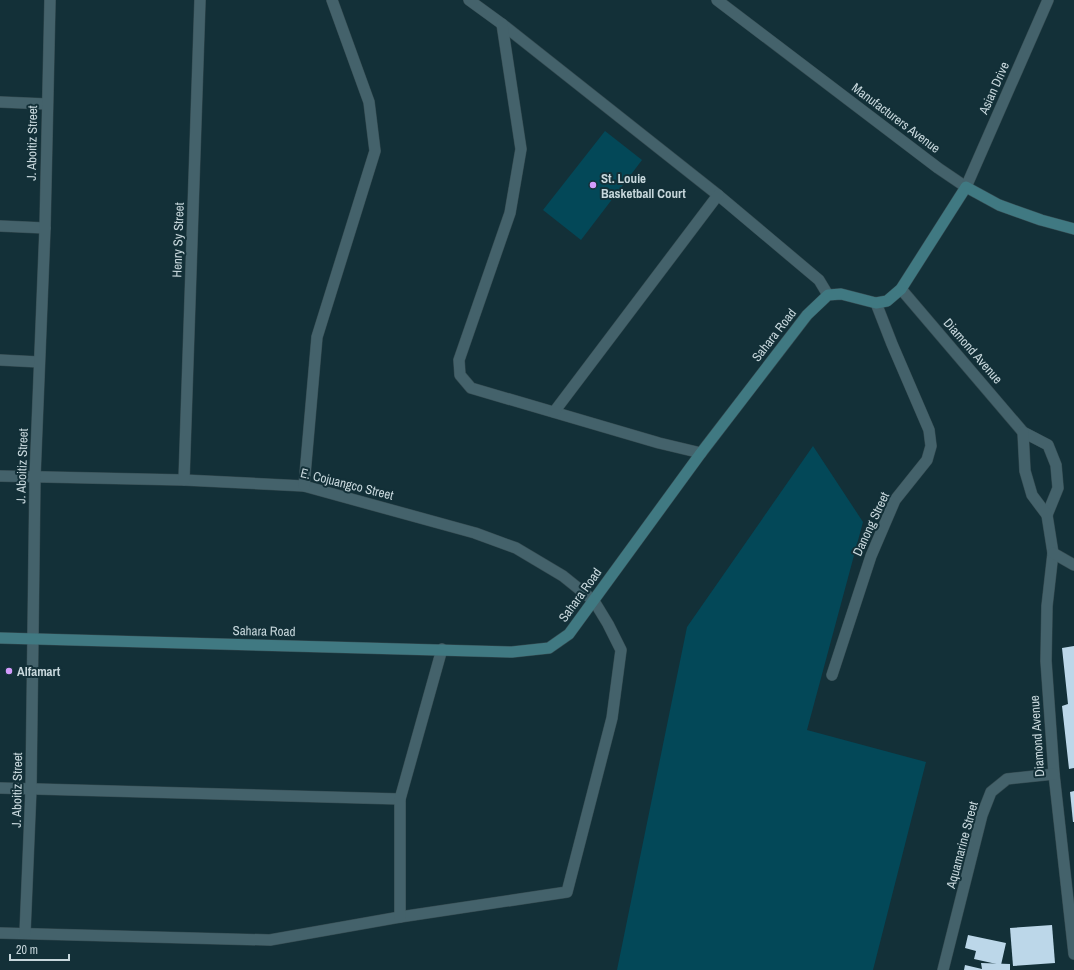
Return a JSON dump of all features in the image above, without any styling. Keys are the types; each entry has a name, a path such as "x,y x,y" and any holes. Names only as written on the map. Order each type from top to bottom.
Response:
{"main road":[{"name":"Manufacturers Avenue","path":"966,187 1006,207 1042,220 1074,229"},
{"path":"828,295 840,294 876,304 887,302 901,289 966,187"},
{"name":"Sahara Road","path":"0,638 512,652 549,648 569,634 701,453 808,314 828,295"}],"street":[{"name":"J. Aboitiz Street","path":"25,933 31,789 35,477 45,228 50,0"},
{"name":"Henry Sy Street","path":"184,480 200,0"},
{"path":"304,486 317,337 375,151 369,102 332,0"},
{"path":"469,0 502,24 718,195 819,280 828,295"},
{"name":"Manufacturers Avenue","path":"717,0 966,187"},
{"name":"Asian Drive","path":"966,187 1048,0"},
{"path":"502,24 521,149 510,213 459,360 460,376 471,388 659,443 701,453"},
{"path":"0,102 47,104"},
{"path":"554,412 718,195"},
{"path":"0,226 45,228"},
{"name":"Diamond Avenue","path":"901,289 1023,432 1048,445 1056,465 1058,488 1047,515"},
{"name":"Danong Street","path":"832,675 874,549 895,500 928,460 931,446 930,430 876,304"},
{"path":"0,360 39,362"},
{"name":"Diamond Avenue","path":"1023,432 1025,471 1032,494 1047,515 1053,552 1047,606 1046,661 1054,774 1074,954"},
{"name":"E. Cojuangco Street","path":"0,476 184,480 304,486 475,533 516,548 563,576 594,601 621,650 612,718 567,892 400,917"},
{"path":"1053,552 1074,565"},
{"path":"0,932 270,940 400,917 400,799 442,649"},
{"name":"Aquamarine Street","path":"944,970 982,815 991,792 1007,779 1054,774"},
{"path":"0,788 400,799"}],"shaded area":[{"name":"St. Louie Basketball Court","path":"605,131 642,160 581,240 543,210"},
{"path":"813,446 863,522 807,730 926,762 873,970 617,970 687,627"}],"building":[{"path":"1074,646 1074,768 1069,769 1062,706 1068,704 1062,648"},
{"path":"1074,791 1074,822 1073,822 1070,792"},
{"path":"1052,925 1055,963 1013,966 1010,928"},
{"path":"968,935 1006,943 1001,965 974,959 976,951 965,948"},
{"path":"981,963 1010,964 1010,970 964,970 965,965 982,969"}],"place":[{"name":"St. Louie Basketball Court","path":"593,185"},
{"name":"Alfamart","path":"9,671"}]}
